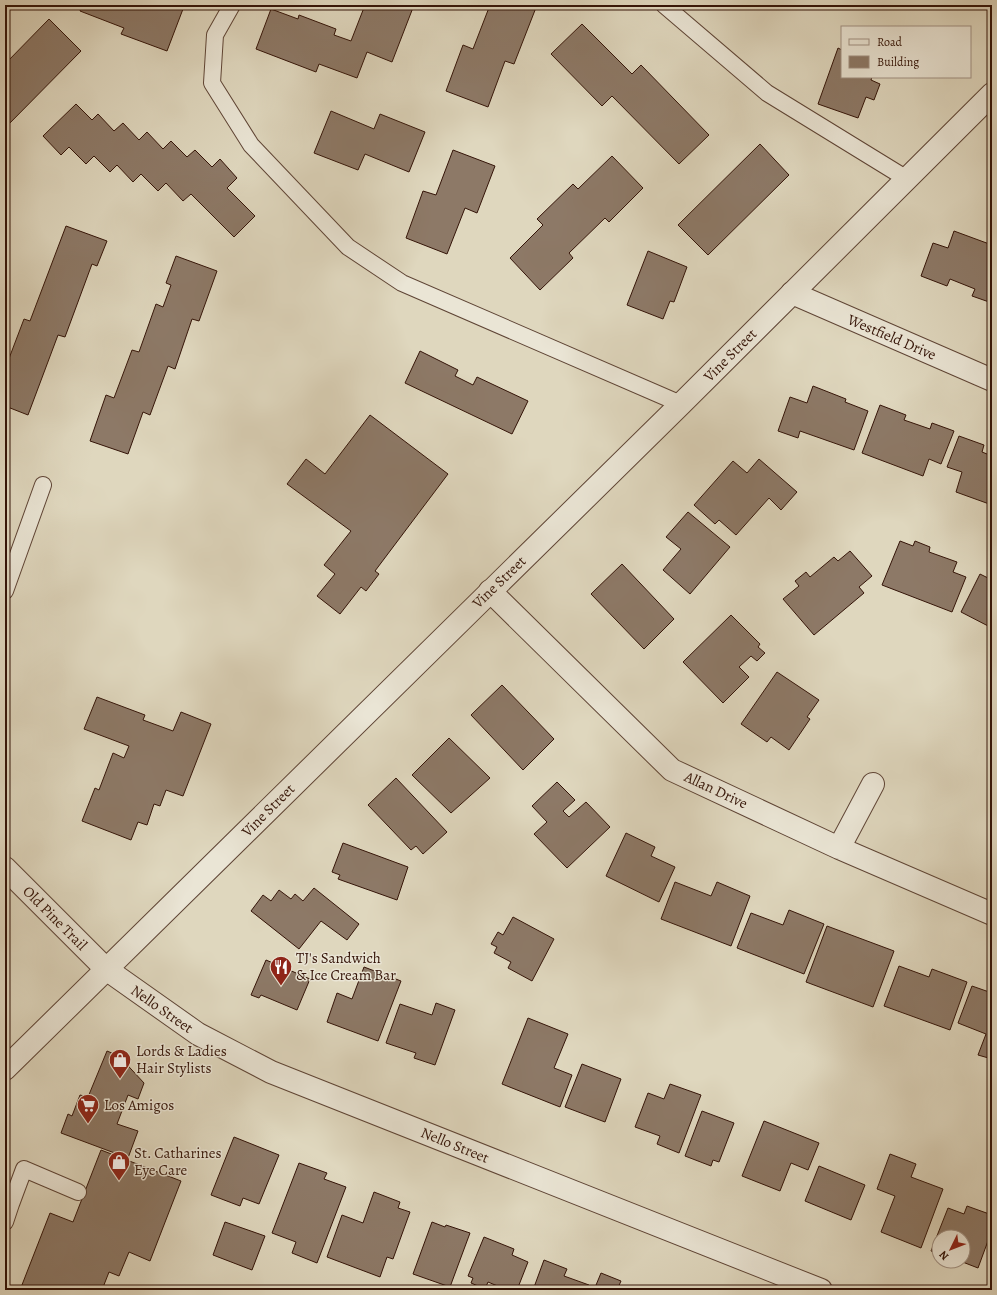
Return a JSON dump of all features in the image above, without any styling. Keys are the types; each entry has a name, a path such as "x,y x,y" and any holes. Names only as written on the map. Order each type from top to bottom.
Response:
{"street":[{"name":"Vine Street","path":"5,1069 681,404 992,94"},
{"name":"Westfield Drive","path":"792,293 992,380"},
{"name":"Allan Drive","path":"490,591 672,770 840,848 992,914"},
{"path":"840,848 873,784"},
{"name":"Old Pine Trail","path":"5,868 106,969"},
{"name":"Nello Street","path":"106,969 198,1034 271,1072 821,1290"}],"lane":[{"path":"232,5 215,35 212,83 251,145 348,247 402,283 681,404"},
{"path":"664,5 767,93 907,179"},
{"path":"5,591 43,485"},
{"path":"5,1222 8,1201 24,1169 78,1192"}],"building":[{"path":"82,5 173,5 183,9 167,51 121,34 124,28 80,11"},
{"path":"365,5 414,5 392,62 367,52 357,78 319,64 316,72 256,49 271,9 298,19 299,15 336,29 334,35 351,41"},
{"path":"490,5 537,5 514,64 505,61 488,107 446,91 463,45 473,49"},
{"path":"49,19 81,51 5,128 5,64"},
{"path":"582,24 632,74 641,65 709,135 679,164 612,96 602,106 551,54"},
{"path":"838,48 841,50 841,78 872,78 871,80 880,84 874,100 866,97 858,118 818,104"},
{"path":"76,104 92,120 98,114 114,131 123,123 139,140 147,132 163,149 171,141 187,157 195,150 212,167 220,159 237,178 227,188 255,216 234,237 191,194 183,201 166,183 158,191 141,174 133,182 117,165 110,172 94,156 86,164 69,147 61,155 43,136"},
{"path":"331,111 374,129 380,114 425,132 409,172 365,154 358,170 314,153"},
{"path":"760,144 789,175 708,255 678,225"},
{"path":"453,150 495,166 477,213 465,208 447,254 406,238 423,191 436,195"},
{"path":"612,156 643,188 609,222 605,218 569,253 573,258 540,290 510,258 543,225 537,219 573,184 578,189"},
{"path":"66,226 107,241 97,266 92,264 65,337 58,335 28,415 5,406 5,369 24,319 30,321"},
{"path":"954,231 992,245 992,303 972,296 975,289 950,279 947,286 921,276 933,243 948,248"},
{"path":"648,251 687,267 674,302 670,301 663,319 627,305"},
{"path":"176,256 217,271 199,321 192,319 175,369 168,366 150,415 143,412 128,454 90,441 106,395 114,398 132,350 139,352 156,304 163,307 171,285 166,283"},
{"path":"420,351 458,370 455,376 473,385 477,377 528,401 512,434 405,383"},
{"path":"813,386 846,399 845,402 868,411 854,450 800,431 798,438 778,431 790,397 807,403"},
{"path":"880,405 906,415 904,420 930,429 932,423 954,431 941,464 929,459 923,476 862,453"},
{"path":"370,415 448,474 375,571 379,574 366,591 361,587 340,614 317,596 335,574 324,565 351,531 287,484 306,459 325,474"},
{"path":"959,436 984,445 982,452 992,456 992,505 956,492 962,472 947,467"},
{"path":"759,459 797,492 781,510 769,498 736,535 719,520 715,524 694,505 733,461 747,473"},
{"path":"688,512 730,547 690,594 663,570 681,549 666,537"},
{"path":"900,541 913,546 915,541 930,547 929,552 957,562 953,572 966,577 952,612 882,585"},
{"path":"850,551 872,576 859,587 864,593 814,635 783,599 799,586 795,581 806,572 810,577 834,557 838,561"},
{"path":"622,564 674,619 644,649 591,594"},
{"path":"980,574 992,580 992,628 961,612"},
{"path":"731,615 760,644 758,647 765,653 757,661 751,656 739,667 749,677 723,703 683,662"},
{"path":"777,672 819,700 807,717 810,719 789,750 771,737 767,742 741,724"},
{"path":"502,685 554,739 523,770 471,715"},
{"path":"97,697 145,715 143,720 173,731 181,712 211,724 183,796 166,790 160,806 154,804 147,825 138,822 131,840 82,821 95,788 99,790 113,753 124,758 129,746 84,729"},
{"path":"449,738 490,778 451,813 412,775"},
{"path":"396,778 447,832 423,854 416,846 411,850 368,805"},
{"path":"557,782 575,800 563,811 569,817 586,802 610,827 567,868 534,834 547,822 532,806"},
{"path":"626,833 655,847 651,856 675,867 659,902 606,876"},
{"path":"343,843 408,867 397,900 338,879 340,875 332,872"},
{"path":"675,882 711,896 717,882 750,896 731,946 661,919"},
{"path":"314,888 359,924 347,940 321,921 299,949 251,911 263,895 271,901 279,890 291,899 295,894 303,901"},
{"path":"789,910 824,924 804,974 737,948 751,913 783,925"},
{"path":"513,917 554,939 532,981 508,968 511,962 494,953 497,947 491,944 498,932 503,935"},
{"path":"827,926 894,951 873,1007 806,982"},
{"name":"TJ's Sandwich & Ice Cream Bar","path":"266,960 310,979 297,1010 261,995 259,998 251,995"},
{"path":"899,966 929,977 932,969 967,982 950,1030 884,1006"},
{"path":"364,967 401,981 378,1041 327,1022 337,993 352,999"},
{"path":"972,986 992,993 992,1059 978,1055 986,1034 958,1023"},
{"path":"436,1003 455,1010 435,1065 414,1058 416,1053 386,1043 400,1004 432,1015"},
{"path":"528,1018 568,1034 554,1068 572,1075 560,1107 502,1084"},
{"path":"107,1051 119,1056 144,1083 138,1099 128,1095 117,1124 138,1131 128,1158 61,1133 68,1114 72,1116 80,1095 88,1097"},
{"path":"582,1064 621,1079 605,1122 565,1107"},
{"path":"670,1084 701,1095 679,1153 657,1144 660,1136 635,1127 648,1093 664,1099"},
{"path":"702,1111 734,1123 719,1162 713,1160 711,1166 685,1156"},
{"path":"764,1121 819,1143 808,1170 791,1163 780,1191 742,1176"},
{"path":"234,1137 279,1155 259,1204 243,1198 240,1206 211,1195"},
{"path":"101,1150 181,1181 150,1261 129,1252 119,1276 109,1272 102,1290 20,1290 50,1213 73,1222"},
{"path":"890,1154 916,1164 911,1177 943,1189 921,1248 881,1232 895,1196 877,1189"},
{"path":"299,1163 327,1173 324,1179 346,1187 317,1263 292,1253 296,1242 272,1233"},
{"path":"819,1166 865,1185 851,1220 805,1201"},
{"path":"374,1192 400,1202 398,1208 410,1212 393,1259 387,1257 380,1277 327,1257 342,1215 363,1223"},
{"path":"967,1206 992,1215 992,1230 978,1268 971,1265 971,1229 940,1229 948,1208 964,1214"},
{"path":"225,1222 265,1236 252,1270 213,1255"},
{"path":"432,1222 470,1233 450,1287 413,1274"},
{"path":"484,1237 514,1249 512,1255 528,1262 517,1290 507,1290 488,1282 485,1289 471,1283 473,1278 468,1276"},
{"path":"544,1260 567,1269 564,1276 589,1285 587,1290 533,1290"},
{"path":"601,1273 621,1281 617,1290 594,1290"},
{"path":"625,1286 634,1290 623,1290"}],"place":[{"name":"TJ's Sandwich & Ice Cream Bar","path":"281,986"},
{"name":"Lords & Ladies Hair Stylists","path":"120,1080"},
{"name":"Los Amigos","path":"88,1124"},
{"name":"St. Catharines Eye Care","path":"119,1182"}]}
